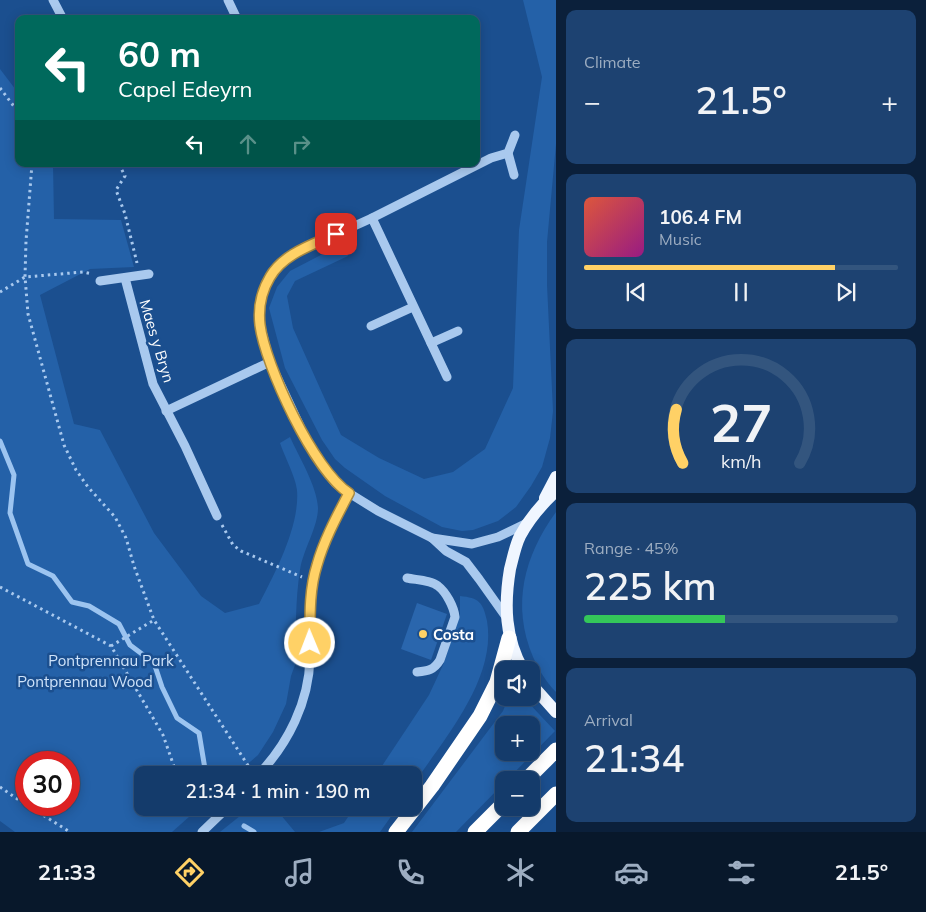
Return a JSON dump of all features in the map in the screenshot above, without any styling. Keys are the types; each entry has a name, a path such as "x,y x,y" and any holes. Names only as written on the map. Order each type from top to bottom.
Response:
{"highway":[{"path":"396,832 432,786 480,716 497,682 510,638"},
{"path":"535,771 556,750"},
{"path":"518,832 556,794"},
{"path":"475,832 495,812"}],"main road":[{"path":"519,661 510,638 506,617 507,592 513,555 516,544 556,477"},
{"path":"538,509 556,491"},
{"path":"540,696 556,712"}],"street":[{"path":"53,0 60,15"},
{"path":"228,0 236,15"},
{"path":"514,175 508,153 515,135"},
{"path":"480,164 508,153"},
{"path":"473,167 372,218 299,251 283,262 270,276 263,292 259,307 260,324 270,362 296,419 317,457 336,483 378,511 432,538 446,550 466,562 506,617"},
{"path":"372,218 447,377"},
{"path":"100,281 144,275"},
{"name":"Maes y Bryn","path":"125,278 153,384 185,446 217,516"},
{"path":"371,326 413,307"},
{"path":"431,343 458,331"},
{"path":"166,411 270,362"},
{"path":"266,766 287,738 303,699 310,666 310,614 316,567 326,538 349,493"},
{"path":"432,538 472,544 498,537 528,523"},
{"path":"407,578 438,585 455,612 443,652 436,667 432,670 417,672"},
{"path":"202,832 219,816"}],"path":[{"path":"0,88 15,108"},
{"path":"32,167 24,277 28,314 64,445 76,470 88,487 115,517 126,538 154,620 248,766"},
{"path":"120,167 124,176 116,190 144,275"},
{"path":"0,292 24,277 83,272 99,275 100,281"},
{"path":"217,516 233,545 241,551 302,577"},
{"path":"0,587 111,646 163,735 174,766"},
{"path":"111,646 154,620"},
{"path":"0,787 15,797"},
{"path":"44,816 70,832"}],"green space":[{"path":"523,0 556,0 556,144 547,242 547,285 553,411 550,438 542,467 516,507 498,521 473,530 462,531 442,527 385,496 335,459 322,440 285,368 269,308 277,287 290,271 344,243 348,256 295,281 287,296 293,328 341,435 379,458 424,479 453,472 485,449 513,388 519,230 542,77"},
{"name":"Pontprennau Park","path":"0,69 15,89 15,167 53,167 54,219 121,220 134,267 90,269 40,295 74,424 100,430 154,533 201,596 225,613 259,604 291,534 295,519 297,490 280,443 290,437 311,481 317,499 316,523 304,555 298,582 295,665 286,704 273,732 258,755 245,766 134,766 134,816 190,816 172,832 15,832 0,821"},
{"path":"556,512 556,692 540,670 540,661 535,661 533,657 526,638 523,619 522,600 524,582 536,546"},
{"path":"460,596 472,598 482,605 487,621 488,643 484,665 476,687 452,729 422,772 422,766 382,766 429,695 443,665 460,615"},
{"path":"505,706 532,706 555,731 540,746 540,716 499,716"},
{"path":"495,722 495,761 526,761 516,771 495,771 495,792 456,832 412,832"},
{"path":"240,816 282,816 295,832 220,832"},
{"path":"349,816 391,816 380,832 319,832 344,823"}],"building":[{"name":"Costa","path":"417,603 447,614 431,660 401,649"}],"waterway":[{"path":"0,441 14,475 10,513 28,564 53,576 72,602 89,606 119,624 130,645 154,663 162,687 177,718 199,733 204,766"},
{"path":"244,826 254,832"}],"place":[{"name":"Costa","path":"423,634"}],"route":[{"path":"310,643 311,598 316,567 326,538 349,493 336,483 317,457 283,393 264,342 259,307 270,276 283,262 299,251 336,234"}],"park label":[{"name":"Pontprennau Wood","path":"85,681"}]}
